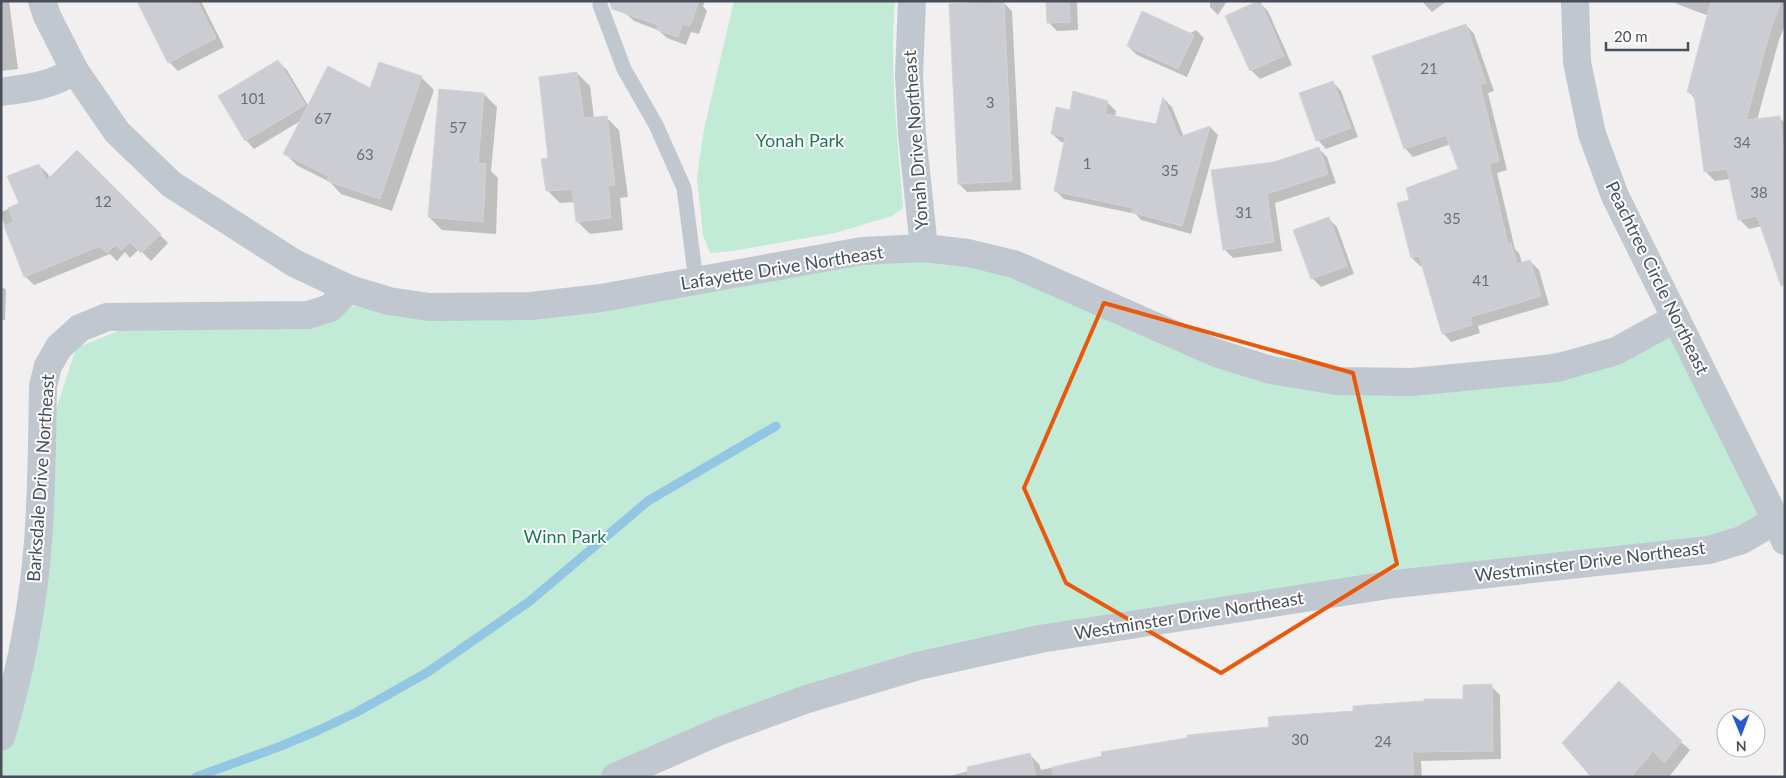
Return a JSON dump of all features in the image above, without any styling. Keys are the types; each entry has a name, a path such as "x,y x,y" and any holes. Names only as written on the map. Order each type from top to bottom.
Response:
{"street":[{"name":"Lafayette Drive Northeast","path":"42,1 47,16 75,71 117,132 171,184 294,263 349,289 390,301 429,307 531,306 601,298 862,251 924,248 968,253 1014,264 1216,353 1271,370 1337,381 1412,382 1557,368 1616,351 1676,318"},
{"name":"Yonah Drive Northeast","path":"912,1 909,75 912,134 924,248"},
{"name":"Peachtree Circle Northeast","path":"1575,1 1578,62 1592,134 1615,196 1781,530"},
{"path":"1,92 39,87 75,71"},
{"name":"Barksdale Drive Northeast","path":"1,737 10,708 26,637 38,543 44,386 48,366 59,347 80,328 107,317 308,315 330,308 349,289"},
{"name":"Westminster Drive Northeast","path":"615,777 720,731 804,700 918,666 1040,639 1395,584 1709,550 1781,530"}],"lane":[{"path":"600,5 624,69 656,125 684,188 696,281"}],"highlighted area":[{"path":"1104,303 1353,373 1397,564 1221,673 1066,583 1024,488"}],"green space":[{"name":"Yonah Park","path":"734,1 895,1 893,27 894,79 903,208 892,216 835,233 732,251 710,253 703,235 697,177 704,129"},
{"name":"Winn Park","path":"931,249 1324,375 1510,361 1693,327 1772,513 1708,542 959,650 620,777 1,777 1,760 29,638 46,441 76,348 158,315 448,302"}],"building":[{"path":"137,1 197,1 216,38 168,63"},
{"path":"609,1 699,1 690,26 682,24 678,37 657,30 658,25 612,9"},
{"path":"1004,1 1012,181 958,184 949,4"},
{"path":"1046,1 1069,1 1070,22 1047,23"},
{"path":"1260,1 1284,56 1250,71 1225,16"},
{"path":"1711,1 1781,1 1770,31 1746,120 1780,116 1785,160 1785,285 1781,286 1757,216 1738,220 1727,169 1704,172 1694,94 1687,92"},
{"path":"1142,11 1194,35 1178,69 1127,46"},
{"path":"1466,24 1486,83 1480,85 1499,161 1489,164 1508,244 1511,243 1517,264 1530,260 1541,296 1470,317 1472,325 1442,334 1419,256 1411,258 1397,203 1409,200 1406,188 1458,169 1446,135 1404,149 1372,56"},
{"path":"278,60 305,105 245,141 218,96"},
{"path":"379,62 422,76 380,199 327,181 329,176 283,154 328,66 370,88"},
{"path":"577,72 584,118 607,116 615,185 608,186 611,218 576,222 572,189 546,191 541,159 548,158 539,77"},
{"path":"1333,81 1351,128 1316,141 1299,93"},
{"path":"439,89 484,93 478,163 486,164 483,222 428,217"},
{"path":"1073,91 1108,101 1105,114 1156,124 1163,97 1179,137 1210,126 1182,226 1131,212 1133,208 1054,191 1065,137 1051,134 1056,107 1070,110"},
{"path":"1319,147 1328,174 1267,194 1274,242 1223,250 1211,170 1274,162"},
{"path":"77,150 161,234 141,253 130,242 121,250 115,245 107,253 100,246 24,277 4,226 14,222 8,208 19,203 7,176 39,164 46,181"},
{"path":"1329,217 1347,266 1311,279 1293,230"},
{"path":"1619,681 1682,741 1664,763 1653,751 1631,777 1591,777 1562,743"},
{"path":"1492,684 1493,751 1412,752 1414,777 1053,777 1052,767 1102,756 1101,752 1187,738 1187,735 1269,727 1268,717 1353,711 1353,706 1424,701 1424,699 1463,699 1463,685"},
{"path":"1030,753 1036,777 968,777 967,767"}],"waterway":[{"path":"196,777 319,730 357,712 428,672 530,601 648,501 776,426"}]}
